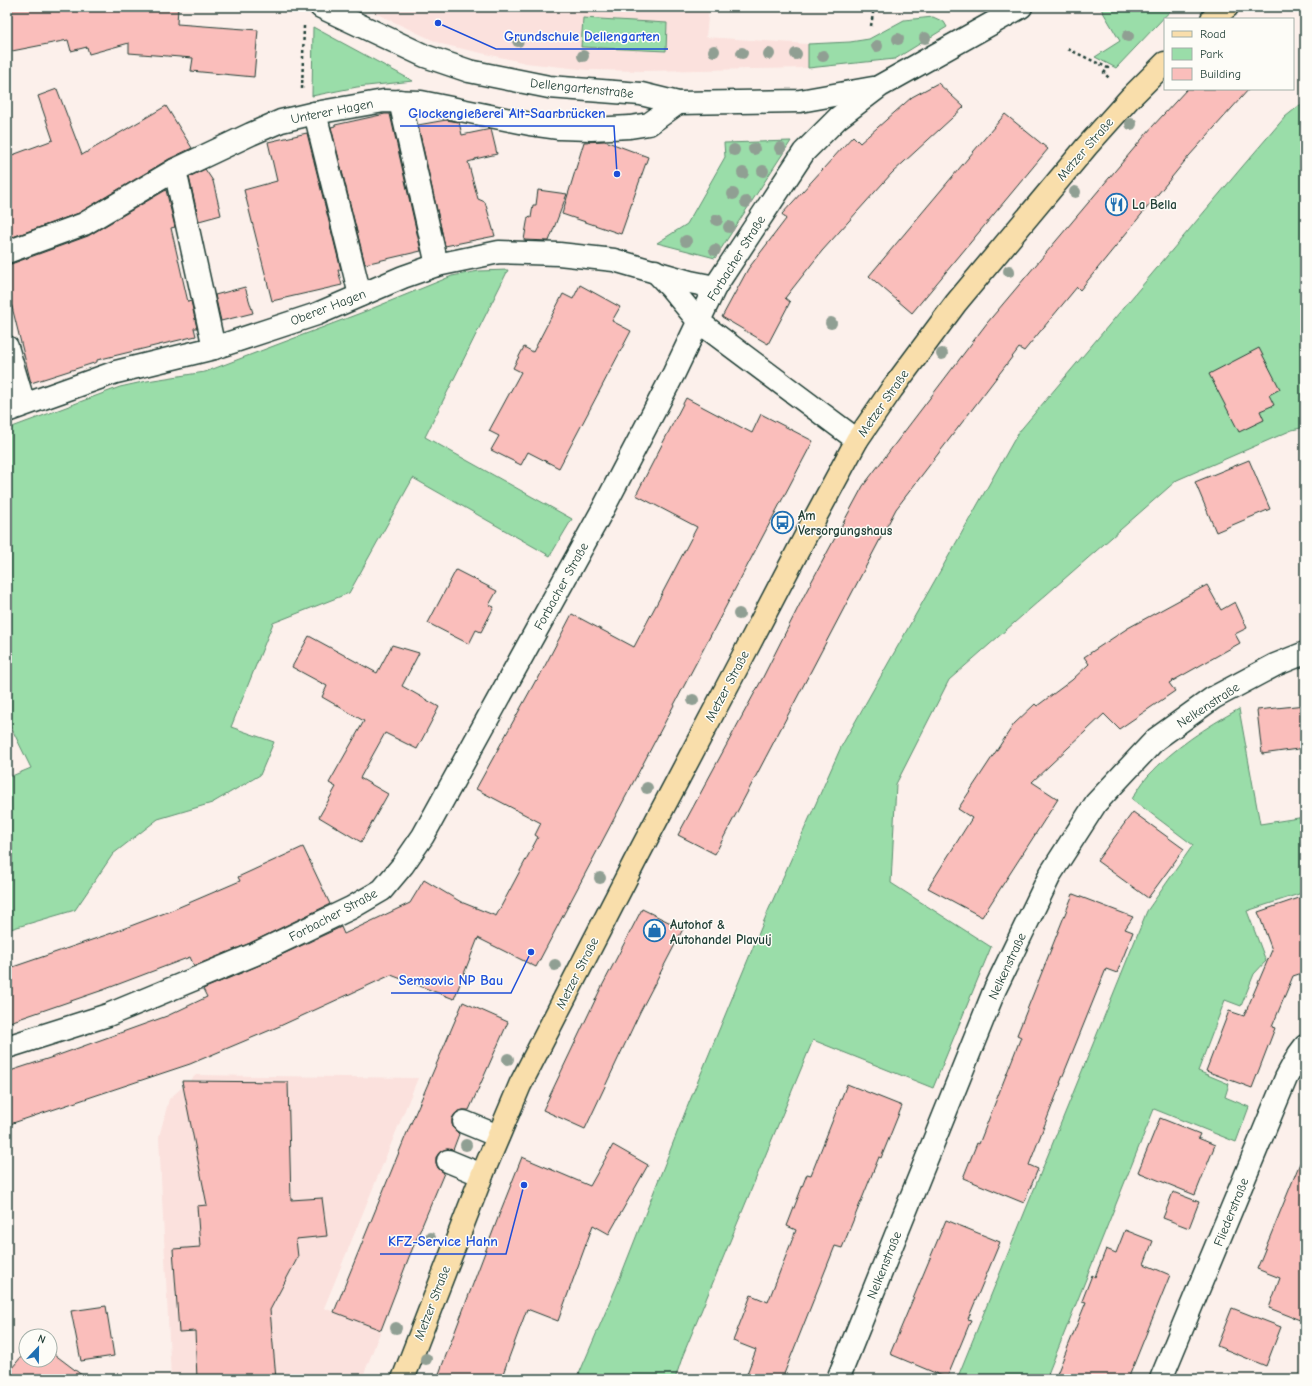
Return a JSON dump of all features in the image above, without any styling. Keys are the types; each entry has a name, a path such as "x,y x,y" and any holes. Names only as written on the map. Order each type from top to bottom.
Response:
{"main road":[{"path":"1213,18 1227,7"},
{"name":"Metzer Straße","path":"403,1379 482,1175 520,1085 781,582 857,440 896,383 956,303 1087,146 1130,98 1164,64"}],"street":[{"name":"Dellengartenstraße","path":"321,7 425,56 469,71 549,87 641,94 678,103 800,101 859,92 880,86"},
{"name":"Forbacher Straße","path":"7,1047 108,1015 247,957 351,908 382,890 403,865 423,836 602,511 699,322 715,287 804,152 838,118 880,86 1021,7"},
{"name":"Unterer Hagen","path":"7,252 84,224 175,170 251,134 281,121 315,113 384,101 421,102 530,124 559,128 591,129 630,127 649,124 678,103"},
{"path":"400,101 437,264"},
{"path":"315,113 360,296"},
{"path":"175,170 214,348"},
{"name":"Oberer Hagen","path":"16,407 116,372 214,348 316,314 437,264 500,252 559,254 614,260 690,282 715,287"},
{"path":"655,271 699,322 857,440"},
{"path":"7,347 16,407"},
{"name":"Nelkenstraße","path":"838,1379 995,989 1055,867 1096,803 1156,739 1212,698 1275,665 1305,653"},
{"name":"Fliederstraße","path":"1161,1379 1286,1078 1305,1046"},
{"path":"464,1122 498,1136"},
{"path":"448,1161 482,1175"}],"path":[{"path":"871,26 874,7"},
{"path":"302,90 304,22"},
{"path":"1068,49 1108,68 1104,73 1108,77"}],"shaded area":[{"path":"362,7 723,7 709,8 706,37 808,44 808,68 644,71 589,70 526,63 441,44"},
{"path":"196,1075 418,1078 324,1308 381,1330 362,1379 171,1379 159,1137 169,1099"}],"green space":[{"path":"1100,7 1174,7 1116,68 1095,57 1120,41"},
{"path":"933,17 944,22 947,27 895,59 808,68 808,44 850,42 869,39 904,20"},
{"path":"583,18 667,23 666,51 581,47"},
{"path":"313,27 413,81 357,87 312,96"},
{"path":"1305,101 1305,427 1292,430 1177,480 949,680 896,784 891,883 991,947 933,1088 813,1040 683,1355 675,1379 569,1379 579,1374 618,1283 686,1110 768,911 841,747 1018,433 1285,117"},
{"path":"791,141 715,258 657,243 687,224 725,157 724,143"},
{"path":"508,270 425,437 572,519 550,556 413,478 349,593 273,623 231,727 274,742 260,775 212,803 158,819 113,854 75,910 7,930 7,778 31,768 7,719 7,429 120,387 147,381 205,372 366,311 452,276 479,271"},
{"path":"1239,709 1260,824 1305,817 1305,892 1247,911 1266,961 1254,974 1241,1006 1225,1000 1198,1071 1229,1084 1225,1097 1249,1107 1236,1142 1154,1109 1046,1379 957,1379 1147,911 1193,845 1132,799 1148,776 1169,756 1203,731"}],"building":[{"path":"7,7 178,7 177,24 258,30 254,77 191,71 193,58 129,53 129,43 89,54 87,47 71,51 68,40 7,52"},
{"path":"938,83 964,107 892,173 822,251 785,298 790,302 768,344 722,317 748,269 786,219 782,214 853,136 860,143 912,97"},
{"path":"57,89 82,155 166,106 192,148 169,159 79,213 7,239 7,157 53,140 38,96"},
{"path":"1186,90 1248,90 1189,156 1080,290 1077,287 1024,351 1019,348 896,509 715,854 678,835 761,681 807,590 863,486 987,323 1152,127"},
{"path":"390,114 421,251 365,264 331,127"},
{"path":"1005,114 1048,149 912,313 869,276"},
{"path":"446,120 459,122 462,135 491,129 497,154 468,162 478,199 485,202 495,236 445,246 418,125"},
{"path":"307,133 341,270 338,270 342,285 272,301 244,190 277,181 268,142"},
{"path":"605,141 648,157 621,234 562,214 584,142"},
{"path":"205,169 213,181 221,215 199,221 189,177"},
{"path":"166,190 175,227 171,228 188,302 191,301 197,328 194,328 196,336 97,360 97,362 31,383 7,287 7,264 11,264 88,236"},
{"path":"538,190 567,194 549,241 524,240 528,217 531,218 533,205 536,205"},
{"path":"580,285 620,307 612,321 631,331 559,468 528,452 521,465 491,450 499,436 489,431 521,372 513,368 524,347 533,352 563,294 573,299"},
{"path":"245,287 253,313 221,321 215,295"},
{"path":"1259,348 1280,389 1269,395 1274,405 1260,411 1264,420 1239,432 1209,374"},
{"path":"686,398 752,433 761,414 813,441 536,967 478,938 454,999 391,975 280,1026 190,1064 7,1125 7,1072 167,1016 207,997 203,989 260,965 341,927 344,934 410,903 424,880 461,902 496,916 538,837 535,835 541,823 476,789 536,680 537,681 572,614 634,647 697,527 636,495"},
{"path":"1249,460 1270,509 1216,532 1195,482"},
{"path":"456,570 497,591 489,605 494,607 481,632 476,630 469,644 428,623"},
{"path":"1207,585 1221,610 1235,602 1247,628 1235,634 1240,643 1169,683 1175,691 1119,729 1104,714 1032,782 1058,799 982,917 928,888 972,818 958,809 1014,724 1035,704 1037,706 1072,680 1089,664 1084,657 1128,628"},
{"path":"309,636 377,673 392,645 419,653 402,686 439,707 417,749 385,733 360,778 388,794 361,842 319,817 336,787 329,783 364,721 322,697 327,686 292,667"},
{"path":"1305,705 1305,748 1262,754 1257,710"},
{"path":"1133,812 1184,849 1148,898 1097,861"},
{"path":"303,847 330,904 250,943 194,966 190,957 103,990 7,1023 7,969 112,933 170,911 240,881 238,877"},
{"path":"1073,894 1133,917 1125,929 1133,932 1117,973 1106,969 1060,1083 1029,1165 1038,1169 1024,1203 963,1178 977,1143 979,1144 1021,1037 1017,1035"},
{"path":"1305,896 1305,972 1293,976 1272,1027 1275,1028 1252,1088 1206,1071 1229,1011 1244,1016 1272,950 1258,912"},
{"path":"642,909 683,929 640,1012 585,1129 543,1110 599,992"},
{"path":"463,1002 508,1022 469,1110 457,1112 452,1118 454,1129 459,1134 453,1150 447,1149 441,1151 436,1157 438,1168 444,1173 381,1330 334,1312 406,1135"},
{"path":"182,1081 288,1082 291,1200 322,1198 327,1236 296,1239 298,1257 270,1310 276,1379 197,1379 195,1331 179,1332 173,1249 200,1247 197,1206 207,1205"},
{"path":"847,1084 902,1106 881,1158 879,1157 842,1248 835,1246 782,1379 745,1379 756,1350 733,1341 751,1295 768,1302 796,1230 787,1226 807,1174 811,1175"},
{"path":"1160,1118 1200,1134 1198,1138 1215,1145 1195,1195 1138,1172"},
{"path":"613,1145 648,1165 609,1234 593,1225 558,1321 527,1309 501,1379 437,1379 522,1157 590,1186"},
{"path":"1304,1153 1305,1322 1269,1308 1280,1278 1257,1269"},
{"path":"1173,1192 1199,1202 1189,1228 1163,1218"},
{"path":"946,1220 1000,1242 968,1319 971,1320 947,1378 890,1354"},
{"path":"1125,1230 1153,1241 1144,1264 1170,1275 1128,1379 1055,1379 1086,1302 1082,1301 1092,1275 1095,1277 1106,1249 1116,1253"},
{"path":"106,1306 114,1356 81,1361 71,1311"},
{"path":"1232,1308 1281,1327 1266,1366 1217,1346"},
{"path":"58,1357 87,1379 7,1379 7,1374 18,1361 18,1368 58,1368"}],"place":[{"name":"Grundschule Dellengarten","path":"438,23"},
{"name":"Glockengießerei Alt-Saarbrücken","path":"617,174"},
{"name":"La Bella","path":"1116,204"},
{"name":"Am Versorgungshaus","path":"782,522"},
{"name":"Autohof & Autohandel Plavuij","path":"654,931"},
{"name":"Semsovic NP Bau","path":"531,952"},
{"name":"KFZ-Service Hahn","path":"524,1185"}]}
